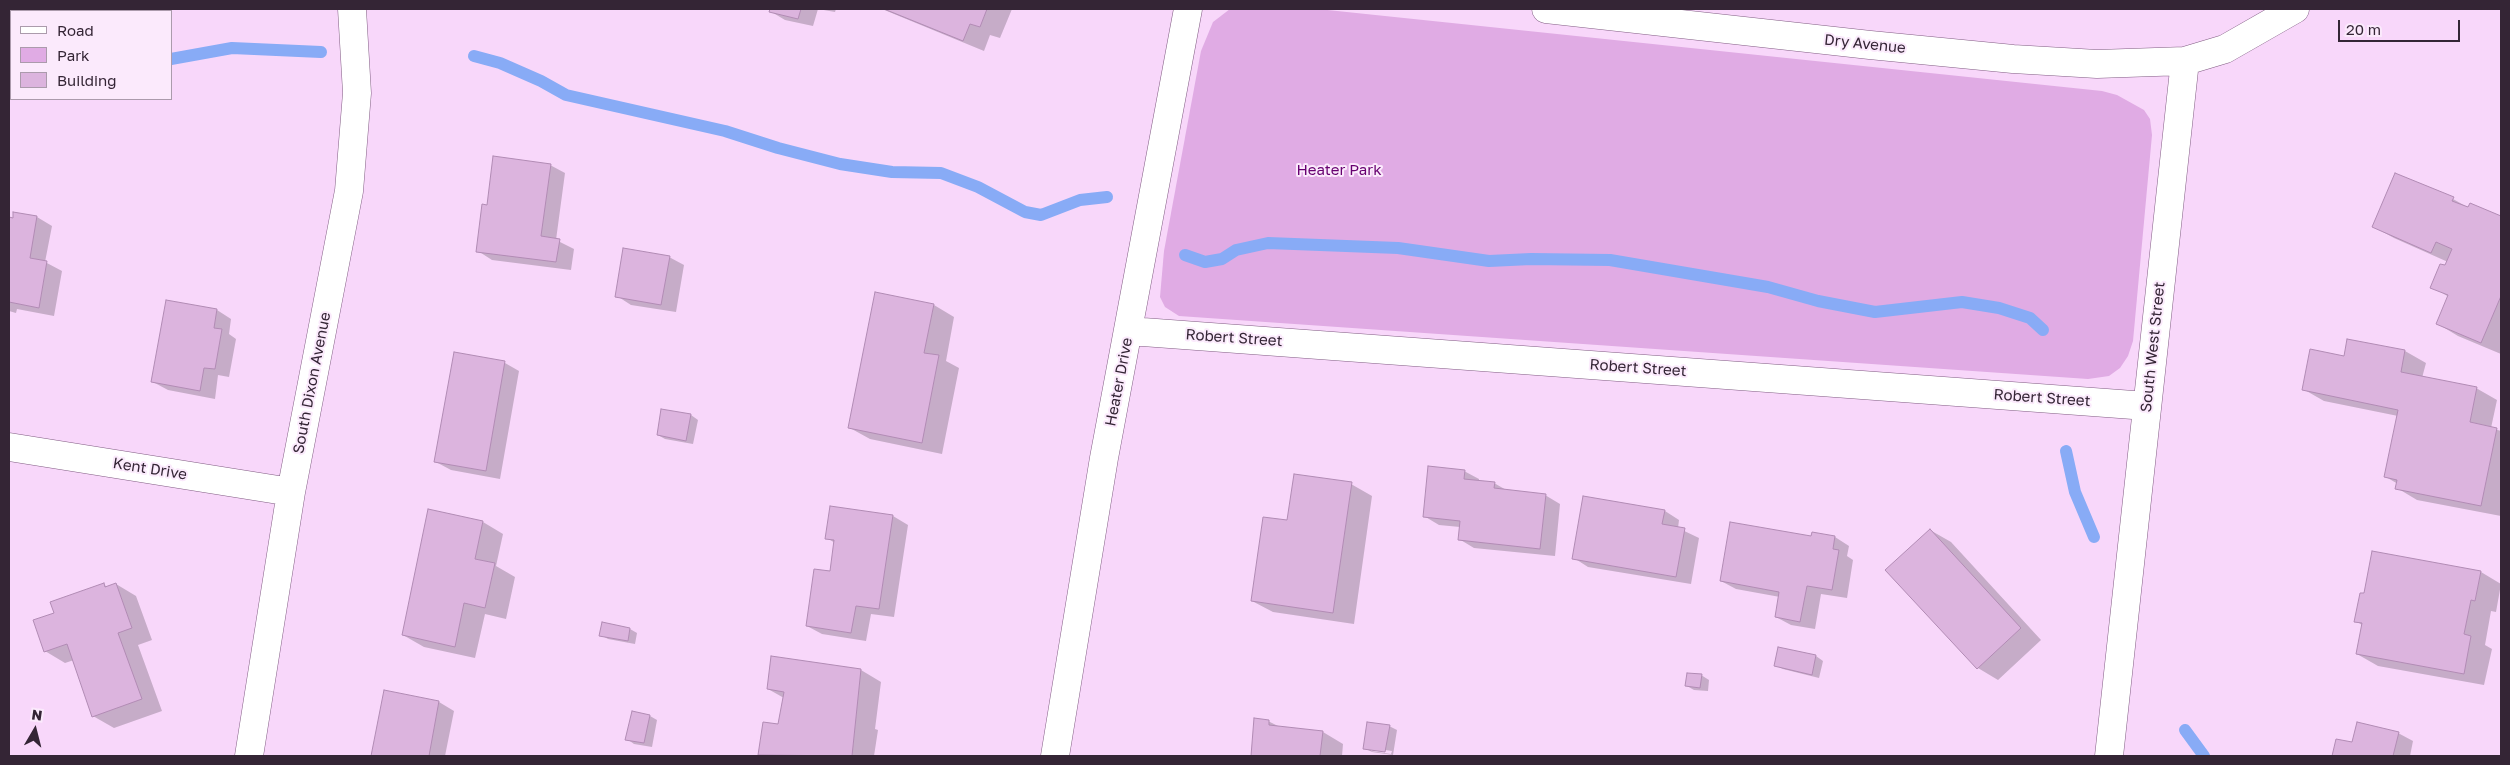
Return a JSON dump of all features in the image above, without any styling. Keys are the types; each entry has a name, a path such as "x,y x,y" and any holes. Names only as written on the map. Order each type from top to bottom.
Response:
{"street":[{"name":"South Dixon Avenue","path":"249,756 291,492 349,191 357,92 352,9"},
{"name":"Heater Drive","path":"1055,756 1104,458 1188,9"},
{"name":"Dry Avenue","path":"1546,9 1997,58 2097,64 2185,61"},
{"path":"2185,61 2224,49 2295,9"},
{"name":"South West Street","path":"2109,756 2185,61"},
{"name":"Robert Street","path":"1129,330 2147,406"},
{"name":"Kent Drive","path":"9,447 291,492"}],"green space":[{"name":"Heater Park","path":"1230,9 1318,9 2102,91 2117,95 2144,110 2150,119 2152,135 2133,341 2128,356 2120,368 2109,376 2088,379 1179,316 1165,307 1160,297 1164,251 1201,51 1213,22"}],"building":[{"path":"770,9 801,9 798,19 769,12"},
{"path":"884,9 987,9 980,27 970,24 963,41"},
{"path":"493,156 551,164 541,236 560,239 556,262 476,252 482,204 487,205"},
{"path":"2395,173 2454,197 2452,201 2468,207 2470,203 2501,216 2501,296 2481,343 2436,324 2448,295 2430,288 2440,264 2445,265 2452,249 2436,242 2431,253 2372,227"},
{"path":"13,212 37,216 30,258 47,261 39,308 9,302 9,217 13,218"},
{"path":"623,248 670,256 661,305 615,297"},
{"path":"875,292 934,304 924,353 939,355 922,443 848,428"},
{"path":"166,300 217,309 214,328 222,329 215,369 204,368 200,391 151,382"},
{"path":"2347,339 2405,350 2401,372 2477,387 2470,422 2497,428 2481,506 2395,489 2397,480 2384,477 2398,410 2302,390 2310,349 2344,356"},
{"path":"454,352 505,361 486,471 434,462"},
{"path":"661,409 691,414 686,441 657,435"},
{"path":"1428,466 1465,470 1464,479 1495,482 1494,488 1546,494 1540,549 1458,540 1460,521 1423,517"},
{"path":"1294,474 1352,482 1333,613 1251,601 1263,517 1287,520"},
{"path":"1583,496 1665,510 1662,524 1685,528 1676,577 1572,559"},
{"path":"830,506 893,515 879,609 856,606 851,633 806,626 814,569 830,571 834,540 825,539"},
{"path":"428,509 483,521 475,559 495,563 485,608 464,603 455,647 402,635"},
{"path":"1730,522 1811,536 1812,532 1835,536 1833,549 1839,550 1832,590 1807,586 1800,622 1775,617 1779,592 1720,581"},
{"path":"1930,529 2021,628 1977,669 1885,570"},
{"path":"2372,551 2481,571 2475,601 2471,600 2464,634 2471,636 2464,674 2356,654 2362,623 2354,622 2360,593 2364,593"},
{"path":"104,583 105,587 116,583 132,628 118,633 142,699 92,717 67,644 44,652 33,620 54,613 50,602"},
{"path":"602,622 630,628 628,641 599,636"},
{"path":"1778,647 1816,655 1812,675 1774,666"},
{"path":"771,656 861,669 852,756 758,755 763,722 778,724 784,692 767,689"},
{"path":"1687,673 1702,674 1700,688 1685,686"},
{"path":"384,690 439,701 429,756 371,756"},
{"path":"632,711 650,715 644,743 625,740"},
{"path":"1254,718 1269,720 1269,725 1323,731 1320,756 1251,756"},
{"path":"1367,722 1390,725 1385,752 1363,749"},
{"path":"2357,722 2399,732 2393,756 2332,756 2336,739 2352,742"}],"waterway":[{"path":"172,59 232,48 321,52"},
{"path":"474,56 500,63 541,81 566,95 725,131 778,148 840,164 892,172 941,173 978,187 1025,212 1041,215 1080,200 1107,197"},
{"path":"1185,255 1205,262 1222,259 1236,250 1268,243 1398,248 1489,261 1531,259 1610,260 1768,287 1818,301 1875,312 1962,302 1999,308 2030,318 2043,330"},
{"path":"2066,451 2075,492 2094,537"},
{"path":"2185,730 2204,756"}]}
